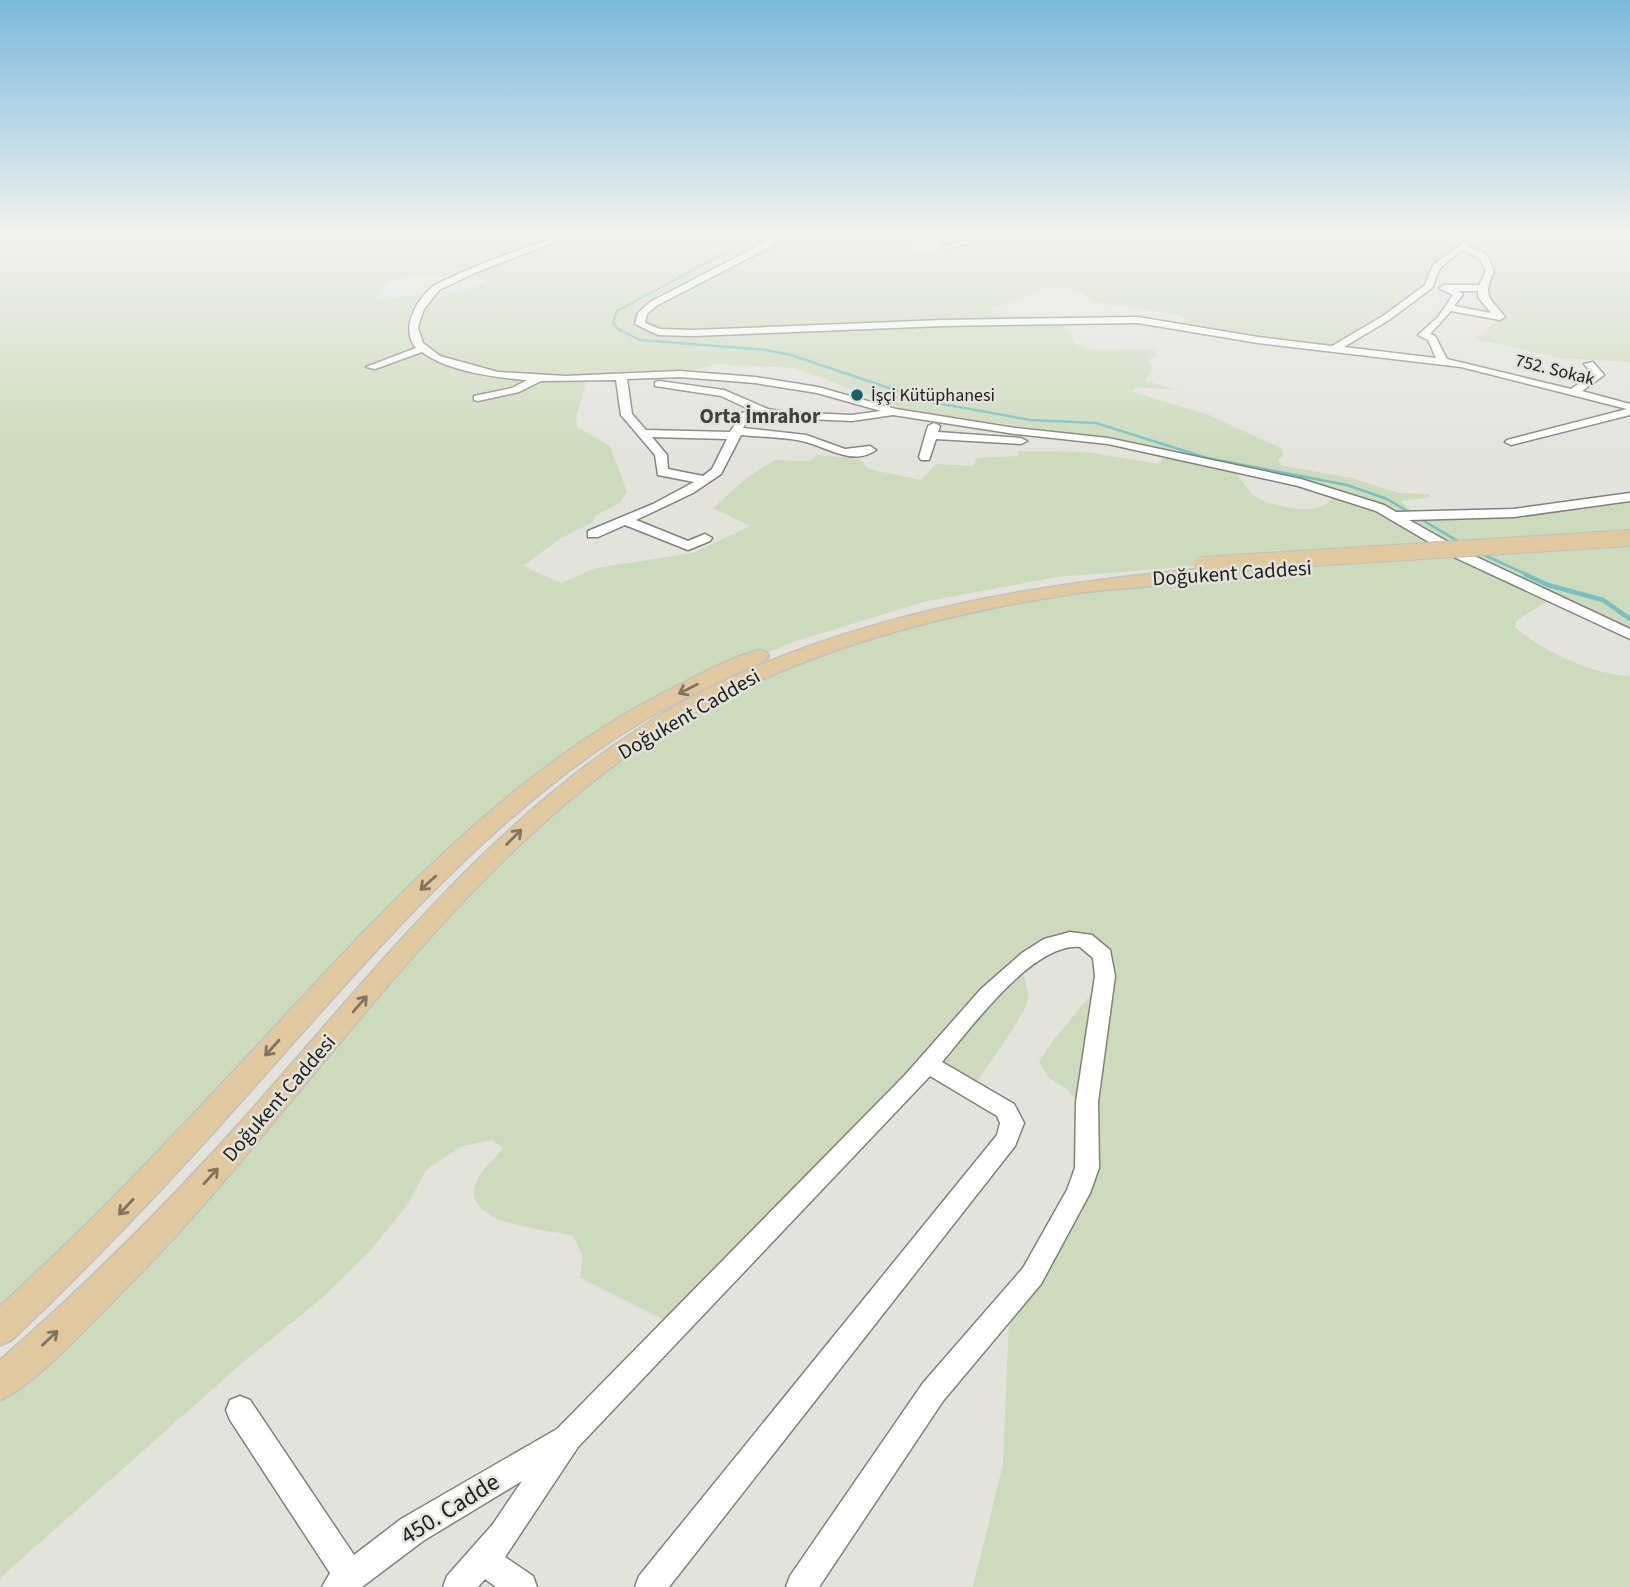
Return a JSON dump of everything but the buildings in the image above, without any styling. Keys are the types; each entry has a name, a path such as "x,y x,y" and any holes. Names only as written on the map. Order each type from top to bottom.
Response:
{"main road":[{"name":"Doğukent Caddesi","path":"0,1383 125,1269 211,1176 441,911 529,822 599,766 668,721 730,686 806,653 876,628 937,612 1065,587 1206,569 1630,538"},
{"name":"Doğukent Caddesi","path":"0,1329 111,1222 404,904 522,799 576,756 646,710 713,676 793,642 927,601 1056,578 1630,549"}],"street":[{"path":"419,309 415,320 415,338 422,349 461,367 538,379 680,374 734,377 818,390 895,412 934,419 1108,441 1301,483 1351,498 1396,516 1461,555 1630,635"},
{"name":"752. Sokak","path":"647,309 643,313 640,324 658,332 694,333 1138,320 1334,349 1443,361 1575,391 1630,409"},
{"path":"1334,349 1398,309"},
{"path":"1443,361 1432,338 1423,335 1441,319 1447,309"},
{"path":"1454,309 1500,317 1493,309"},
{"path":"371,367 422,349"},
{"path":"1575,391 1599,374 1589,365"},
{"path":"621,377 631,381 724,393 761,410 785,415 852,418 895,412"},
{"path":"621,377 627,415 661,455 662,472 705,480"},
{"path":"478,398 515,390 538,379"},
{"path":"1511,442 1630,409"},
{"path":"593,534 705,480 717,471 746,415 761,410"},
{"path":"925,457 934,435 934,419"},
{"path":"644,433 806,438 844,453 870,450"},
{"path":"934,435 1007,441 1054,436"},
{"path":"1396,516 1514,513 1630,497"},
{"path":"624,520 688,546 705,538"},
{"path":"458,1587 503,1535 568,1437 928,1064 988,994 1029,958 1051,944 1069,939 1085,940 1103,956 1105,976 1087,1102 1087,1168 1078,1193 1032,1276 933,1392 801,1587"},
{"path":"650,1587 1007,1139 1012,1124 1006,1110 928,1064"},
{"path":"240,1410 344,1582"},
{"name":"450. Cadde","path":"344,1582 412,1530 568,1437"},
{"path":"482,1559 522,1587"}],"green space":[{"path":"0,309 992,309 991,314 1054,318 1070,332 1074,343 1083,347 1155,351 1156,356 1148,360 1152,368 1146,381 1178,390 1138,387 1132,392 1204,413 1281,448 1283,455 1278,461 1283,466 1352,478 1398,493 1429,494 1431,497 1401,501 1417,516 1514,513 1630,497 1630,635 1552,598 1516,621 1515,627 1539,645 1569,660 1616,675 1630,676 1630,1587 973,1587 1003,1464 1009,1320 1078,1193 1087,1115 1067,1089 1049,1078 1039,1062 1054,1039 1105,976 1085,940 1020,966 1028,990 1026,1006 973,1088 928,1064 676,1326 580,1278 583,1257 573,1235 506,1222 490,1215 478,1205 474,1193 479,1177 503,1148 492,1140 462,1146 426,1170 407,1205 370,1251 322,1298 242,1363 0,1578 0,1383 529,822 730,686 937,612 1227,571 1222,564 1057,577 927,601 793,642 713,676 646,710 500,816 0,1329","holes":["717,364 795,368 909,411 1128,441 1169,452 1158,464 1086,452 1018,451 1018,456 977,458 974,466 936,464 921,480 869,469 859,459 817,455 810,461 775,460 749,476 713,508 750,526 693,553 596,568 561,583 523,566 561,538 593,522 595,516 619,503 627,492 610,446 577,427 576,418 588,374 694,370","1229,469 1338,494 1320,507 1284,507 1257,498"]},
{"path":"1140,309 1397,309 1332,349 1181,327 1188,319"},
{"path":"1493,309 1630,309 1630,362 1560,358 1476,339 1500,317"}],"waterway":[{"path":"621,309 617,311 613,322 618,329 640,340 766,350 791,355 931,402 1030,420 1096,423 1207,458 1347,485 1387,499 1461,543"},
{"path":"1482,554 1530,576"},
{"path":"1526,575 1548,585 1603,600 1630,619"}],"place":[{"name":"İşçi Kütüphanesi","path":"857,395"}],"district":[{"name":"Orta İmrahor","path":"760,416"}]}
